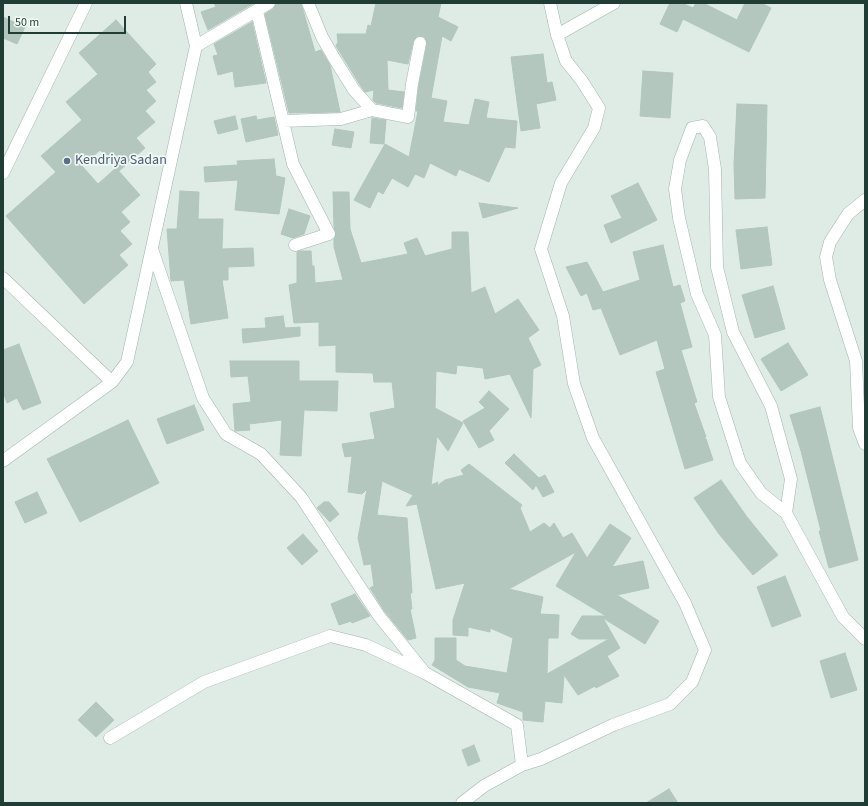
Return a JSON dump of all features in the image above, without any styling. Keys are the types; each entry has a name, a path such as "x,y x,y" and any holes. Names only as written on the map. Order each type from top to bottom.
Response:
{"street":[{"path":"3,173 86,3"},
{"path":"3,461 112,382 127,362 196,46 186,3"},
{"path":"196,46 269,3"},
{"path":"308,3 322,37 342,71 354,90 372,110"},
{"path":"462,803 484,786 522,765 541,759 613,725 670,704 692,682 705,650 685,603 593,438 574,384 563,316 541,249 561,183 594,128 599,108 582,81 566,61 557,35 550,3"},
{"path":"557,35 614,3"},
{"path":"257,11 293,164 329,234 295,244"},
{"path":"283,121 341,119 372,110 408,117 412,84 420,43"},
{"path":"786,513 791,479 771,406 733,332 717,267 715,169 710,137 703,126 692,128 680,160 676,189 679,218 697,294 715,335 719,397 740,463 761,493 786,513 843,617 865,639"},
{"path":"865,200 848,214 830,242 826,257 830,280 856,361 859,428 865,444"},
{"path":"151,248 203,398 226,434 261,454 301,497 380,616 425,673"},
{"path":"3,278 112,382"},
{"path":"715,335 733,332"},
{"path":"110,738 204,682 330,636 366,645 425,673 517,726 522,765"}],"building":[{"path":"214,3 254,3 208,30 201,12 216,7"},
{"path":"276,3 301,3 315,52 321,50 330,65 340,112 289,113 265,14 273,9"},
{"path":"376,3 441,3 438,17 458,27 451,41 442,36 431,98 447,101 443,122 469,125 475,99 489,102 486,118 517,121 515,148 505,147 489,182 459,169 456,176 430,163 424,178 415,174 408,187 392,178 383,194 378,191 370,208 354,200 385,144 409,157 418,111 416,111 419,85 427,44 425,37 417,36 413,42 408,64 387,60 388,90 404,92 402,108 376,103 373,100 374,90 365,92 336,46 338,42 337,34 366,34 368,25 371,26"},
{"path":"670,3 682,3 693,8 696,3 703,3 737,20 745,3 761,3 771,8 749,52 683,19 677,32 660,24"},
{"path":"3,17 25,27 17,44 3,38"},
{"name":"Kendriya Sadan","path":"116,20 156,64 148,72 156,82 146,90 156,101 145,111 155,122 136,138 145,148 119,171 100,150 82,166 98,184 116,168 140,195 121,212 130,222 120,231 132,244 119,255 128,265 84,304 6,216 56,172 41,156 82,120 66,102 98,74 79,53"},
{"path":"252,22 266,83 235,87 233,71 218,75 213,56 218,55 214,44"},
{"path":"543,54 547,83 552,82 556,100 536,104 540,128 521,131 511,57"},
{"path":"643,71 673,73 670,118 640,116"},
{"path":"737,104 767,105 765,198 735,199 734,164"},
{"path":"235,116 238,129 218,134 214,121"},
{"path":"256,116 257,120 274,117 278,135 246,142 241,119"},
{"path":"372,118 386,120 384,144 370,143"},
{"path":"335,129 354,132 351,148 332,145"},
{"path":"274,159 276,176 285,178 279,214 235,210 238,180 205,182 204,167 238,165 237,161"},
{"path":"638,183 657,220 611,243 604,225 622,218 611,196"},
{"path":"180,191 199,192 198,219 223,219 222,249 253,248 254,266 228,267 228,280 222,280 228,318 191,324 184,280 171,281 167,229 177,229"},
{"path":"333,192 349,192 350,229 361,263 408,254 404,243 417,238 425,256 452,249 452,232 468,232 471,293 485,287 495,314 518,299 539,330 528,338 541,365 533,369 531,418 510,374 485,379 483,368 457,365 456,374 436,371 435,408 463,423 448,451 437,436 431,485 438,482 437,486 445,480 464,475 461,470 469,464 522,505 520,508 530,532 544,523 550,528 554,523 563,538 572,533 587,558 610,524 631,538 612,567 643,561 649,588 617,595 659,621 645,644 603,618 620,648 607,656 619,676 596,688 595,686 578,695 564,675 562,703 545,701 543,722 523,720 523,712 497,703 500,693 468,687 432,665 435,660 435,638 456,638 456,660 465,666 507,673 513,638 490,628 490,632 468,627 468,636 453,635 453,620 465,583 436,589 417,504 406,506 413,495 382,481 377,515 407,518 412,593 410,593 412,609 410,609 416,638 408,640 385,612 370,588 374,586 371,564 364,565 358,538 367,489 362,494 348,492 352,456 345,457 342,444 375,439 370,413 395,408 392,382 374,382 373,373 336,372 336,345 319,346 319,322 294,323 289,285 297,283 297,252 299,251 311,251 315,283 343,280 334,247 334,239 336,234 334,227","holes":["576,552 556,586 606,616 582,616 571,634 579,639 609,639 547,674 548,638 558,638 559,615 540,614 543,597 509,589"]},
{"path":"479,203 518,208 483,218"},
{"path":"289,209 310,216 304,234 293,238 281,234"},
{"path":"767,227 772,265 741,269 736,230"},
{"path":"663,245 673,287 680,285 685,301 680,303 692,347 681,350 697,402 694,403 706,437 703,438 706,439 713,460 685,469 656,372 665,369 657,340 620,355 601,308 593,310 587,293 581,296 566,267 587,262 603,292 640,280 633,252"},
{"path":"773,286 785,329 755,338 742,295"},
{"path":"283,316 285,328 300,327 300,336 243,343 242,329 266,328 265,318"},
{"path":"788,343 808,375 781,391 761,359"},
{"path":"19,344 41,403 23,410 17,398 7,403 3,392 3,350"},
{"path":"230,361 299,361 299,381 338,381 337,411 304,410 301,456 280,455 282,420 249,424 250,430 235,431 233,404 251,402 248,376 231,377"},
{"path":"489,391 509,409 489,431 494,440 479,448 463,421 485,408 479,402"},
{"path":"194,405 204,430 167,444 157,419"},
{"path":"820,407 858,560 829,568 801,451 790,415"},
{"path":"128,420 159,483 80,522 47,459"},
{"path":"514,454 539,478 545,475 554,492 543,497 536,485 533,490 505,463"},
{"path":"721,480 747,517 778,555 753,575 719,534 694,498"},
{"path":"37,492 47,513 25,523 15,502"},
{"path":"324,502 329,502 339,514 330,522 317,508"},
{"path":"303,534 318,551 302,565 287,548"},
{"path":"785,576 801,616 772,627 757,587"},
{"path":"355,594 370,616 352,623 351,621 339,625 331,604"},
{"path":"845,653 857,690 831,698 820,661"},
{"path":"96,702 114,720 96,737 78,720"},
{"path":"474,745 480,761 468,766 462,750"},
{"path":"669,789 678,803 646,803"}],"place":[{"name":"Kendriya Sadan","path":"67,161"}]}
